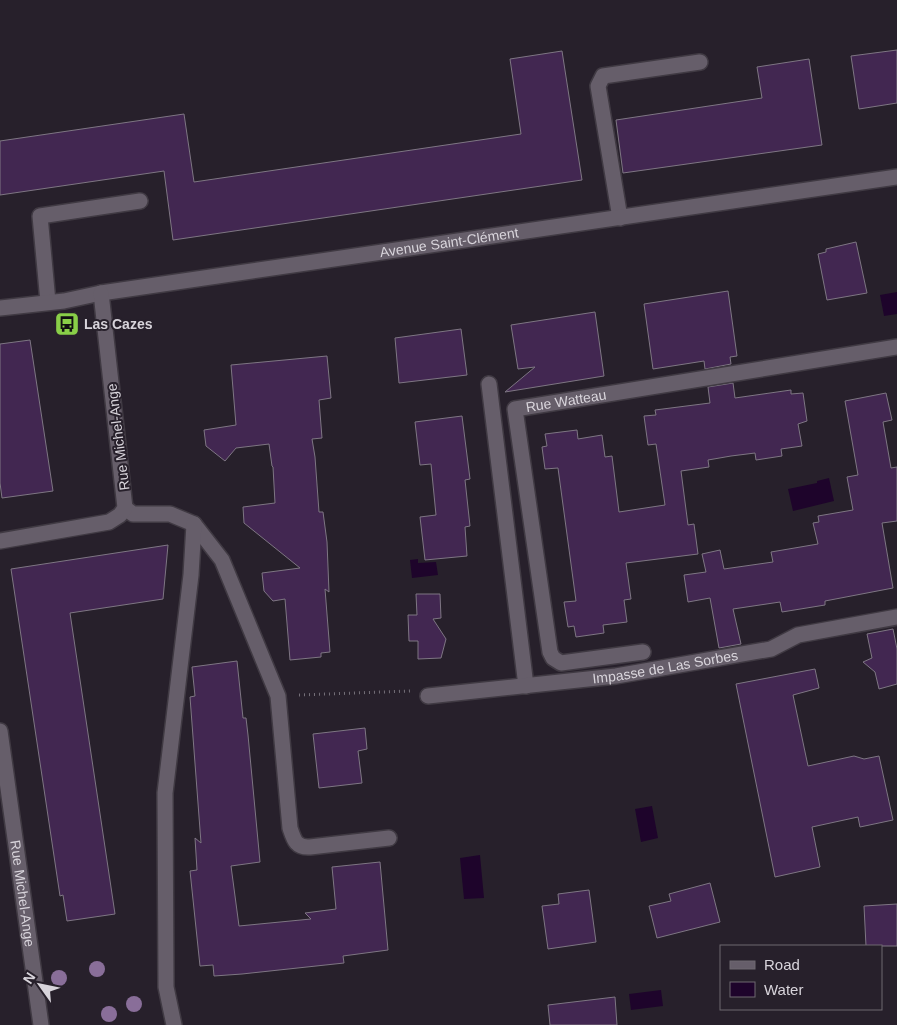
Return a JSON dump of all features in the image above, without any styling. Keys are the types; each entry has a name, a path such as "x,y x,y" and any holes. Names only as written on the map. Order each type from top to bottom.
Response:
{"street":[{"path":"620,218 598,86 603,76 700,62"},
{"name":"Avenue Saint-Clément","path":"0,308 64,301 101,293 897,177"},
{"path":"48,302 40,216 140,201"},
{"name":"Rue Michel-Ange","path":"0,541 109,522 120,515 125,508 101,293"},
{"name":"Rue Watteau","path":"643,652 561,662 554,658 550,652 515,409 897,348"},
{"path":"489,384 526,686"},
{"path":"125,508 133,514 170,514 194,524 222,560 278,696 290,828 294,842 302,848 389,838"},
{"path":"174,1025 166,987 165,793 191,576 194,524"},
{"name":"Impasse de Las Sorbes","path":"428,696 616,676 771,649 798,636 897,617"},
{"name":"Rue Michel-Ange","path":"0,731 2,758 41,1025"}],"path":[{"path":"278,696 419,690 428,696"}],"water":[{"path":"897,292 897,314 884,316 880,295"},
{"path":"829,478 834,501 793,511 788,489 817,483 817,481"},
{"path":"418,559 418,563 436,562 438,575 412,578 410,560"},
{"path":"652,806 658,838 641,842 635,809"},
{"path":"480,855 484,898 464,899 460,858"},
{"path":"661,990 663,1006 631,1010 629,994"}],"building":[{"path":"897,50 897,103 859,109 851,56"},
{"path":"562,51 582,180 173,240 164,171 0,195 0,141 184,114 194,182 521,134 510,59"},
{"path":"809,59 822,145 623,173 616,120 762,98 757,67"},
{"path":"856,242 867,293 827,300 818,254 826,252 826,249"},
{"path":"728,291 737,356 730,357 731,364 705,369 704,361 653,369 644,304"},
{"path":"595,312 604,376 505,392 535,367 518,369 511,325"},
{"path":"461,329 467,375 399,383 395,338"},
{"path":"30,340 53,491 2,498 0,483 0,344"},
{"path":"327,356 331,398 319,400 322,438 312,439 319,512 323,512 327,542 329,592 325,589 330,652 321,653 321,657 290,660 285,599 273,601 264,591 262,573 300,568 244,523 243,507 275,503 273,467 269,444 236,448 225,461 206,446 204,430 236,425 231,365"},
{"path":"733,383 735,398 791,390 791,394 803,393 807,421 798,424 802,446 781,449 782,456 756,460 755,453 731,456 708,460 709,467 681,471 688,525 694,524 698,554 626,563 631,599 624,600 627,622 603,625 604,633 576,637 574,626 568,627 564,602 576,601 558,468 545,469 542,447 547,446 545,434 577,430 578,439 602,435 605,457 612,456 619,512 665,505 656,444 648,445 644,416 656,415 655,410 710,403 708,387"},
{"path":"886,393 892,420 883,422 891,468 897,467 897,521 882,523 893,588 825,601 825,605 782,612 780,602 733,609 741,644 719,648 710,598 688,602 684,575 706,572 702,554 720,550 724,569 773,562 771,552 818,544 813,523 819,522 818,516 853,510 847,477 858,475 845,401"},
{"path":"462,416 470,479 465,480 470,526 465,527 467,556 425,560 420,517 436,515 431,464 420,465 415,422"},
{"path":"168,545 163,599 70,613 115,914 67,921 63,895 60,896 11,569"},
{"path":"416,594 440,594 441,618 433,619 446,639 441,658 418,659 418,641 409,641 408,615 417,615"},
{"path":"893,629 897,649 897,684 879,689 875,672 863,662 872,658 867,634"},
{"path":"237,661 243,718 246,718 248,735 260,862 231,866 239,926 311,919 305,913 336,909 332,867 380,862 388,950 343,956 344,963 242,974 214,976 213,965 200,966 190,871 197,870 195,838 201,843 190,697 195,696 192,667"},
{"path":"815,669 819,688 793,695 808,766 854,756 864,759 879,756 893,820 860,827 858,817 812,827 820,867 775,877 736,684"},
{"path":"365,728 367,749 358,751 362,783 319,788 313,734"},
{"path":"710,883 720,922 657,938 649,906 671,901 669,894"},
{"path":"589,890 596,942 548,949 542,906 559,904 558,894"},
{"path":"897,904 897,946 866,945 864,906"},
{"path":"615,997 617,1025 550,1025 548,1005"}],"place":[{"name":"Las Cazes","path":"67,324"}]}
